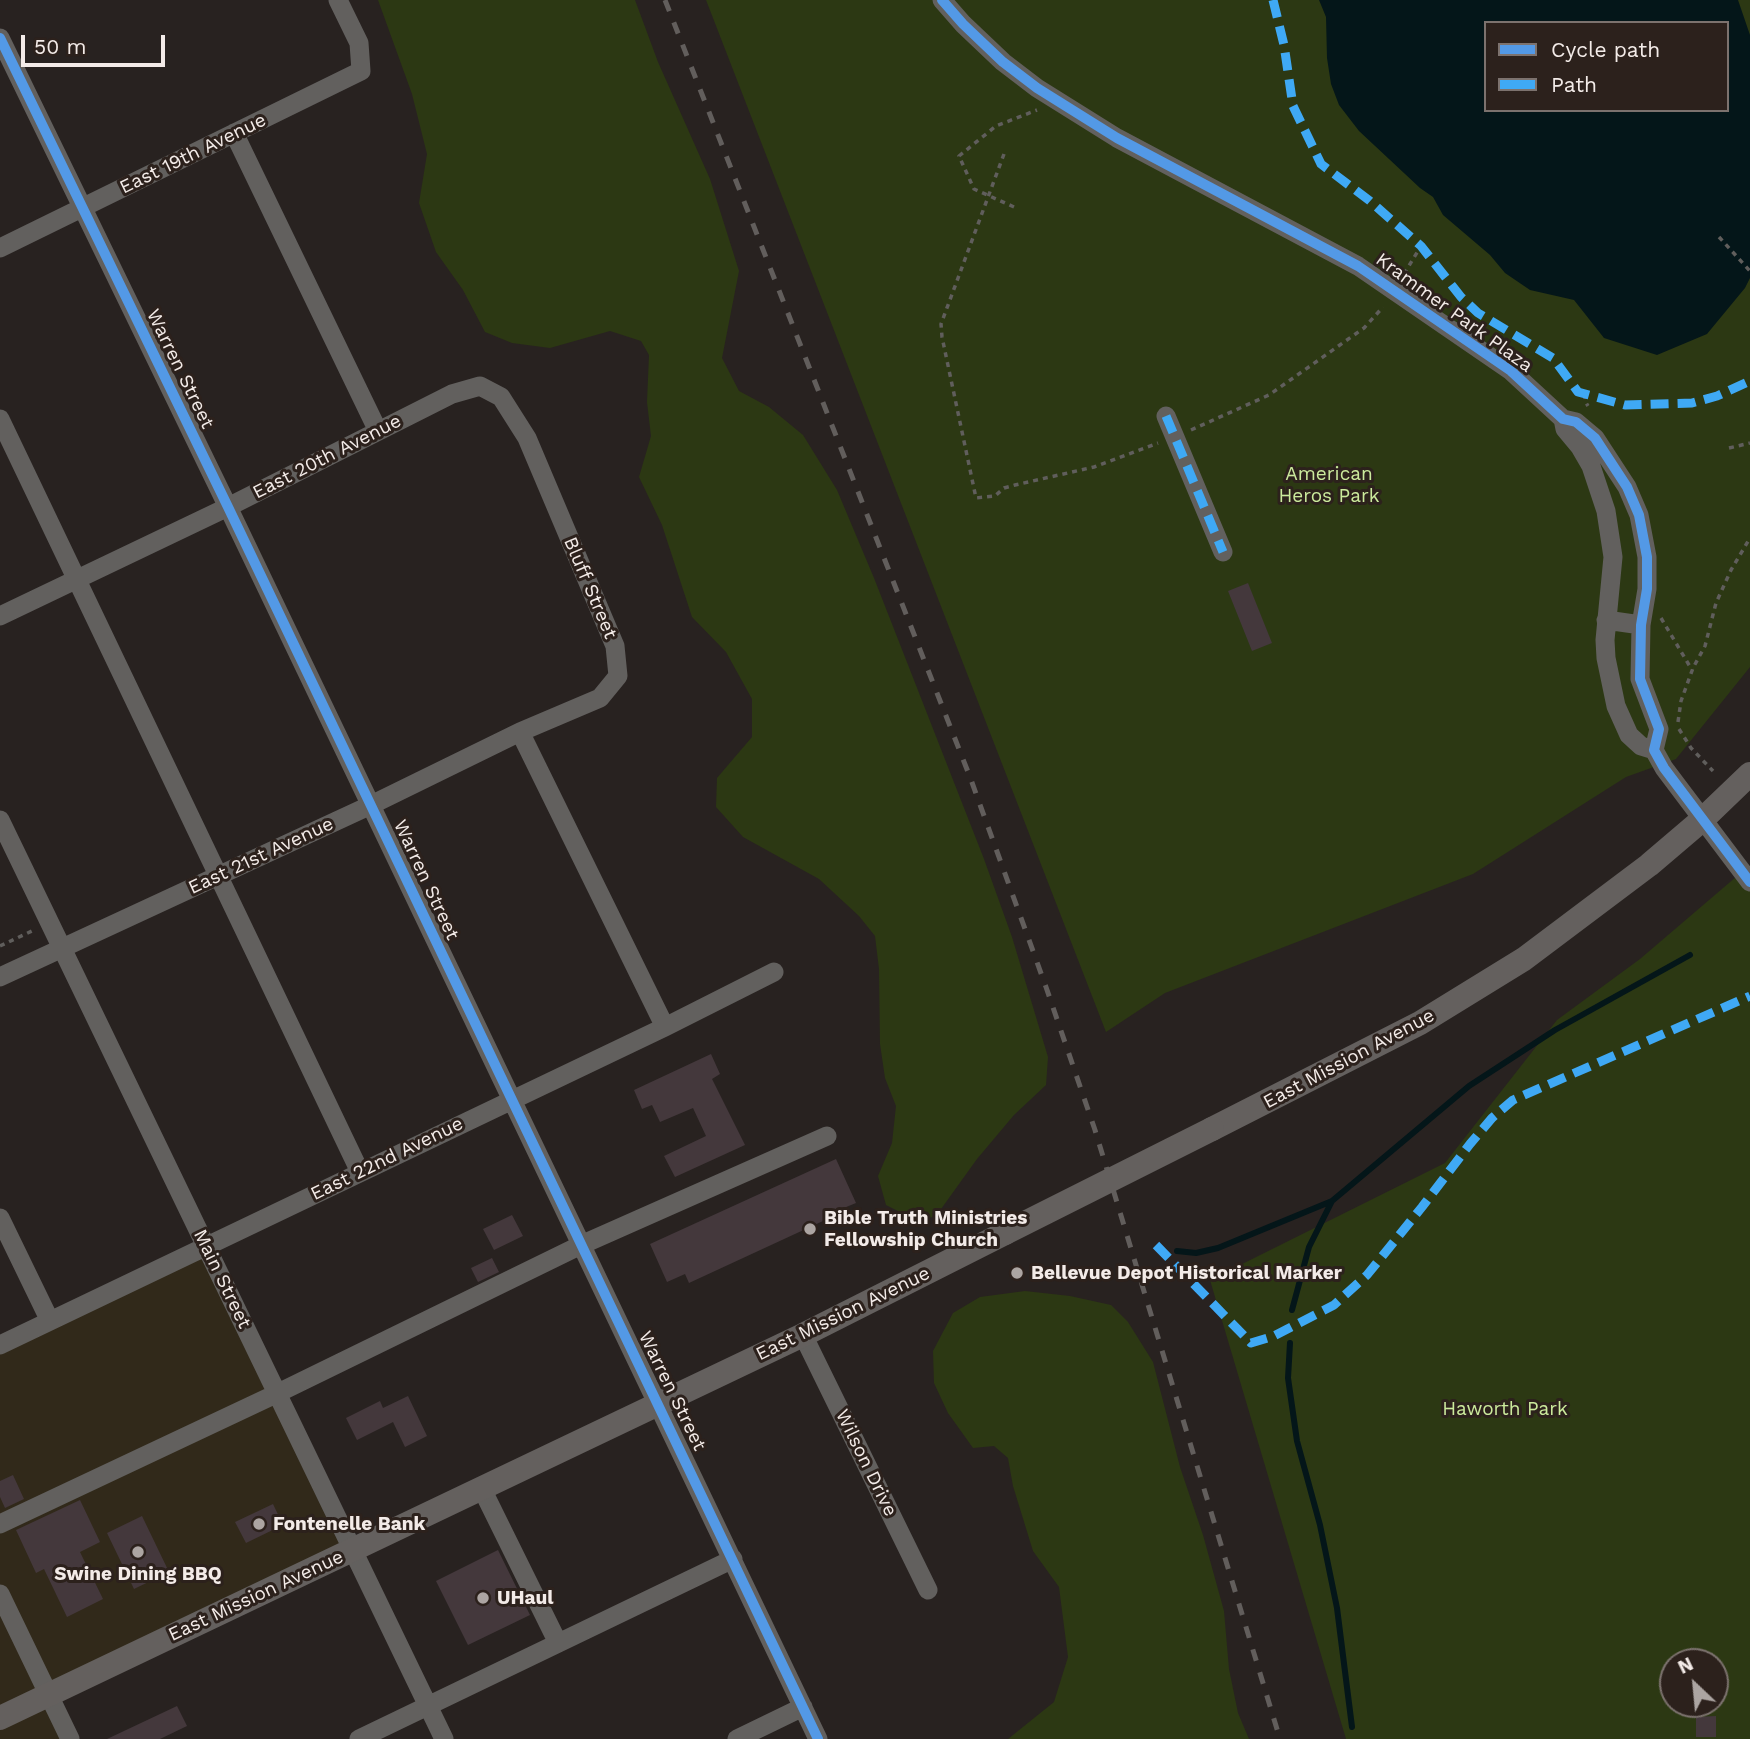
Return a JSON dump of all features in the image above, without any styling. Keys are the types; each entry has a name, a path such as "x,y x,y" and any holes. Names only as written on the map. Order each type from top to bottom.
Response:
{"main road":[{"name":"East Mission Avenue","path":"0,1718 803,1335 1345,1063 1468,995 1534,951 1649,865 1750,774"}],"street":[{"name":"East 19th Avenue","path":"0,248 360,71 359,43 338,0"},
{"name":"Krammer Park Plaza","path":"942,0 1003,62 1048,96 1117,138 1358,266 1511,371 1563,419 1577,422 1595,438 1622,477 1639,515 1647,557 1640,679 1659,729 1654,750 1664,768 1750,882"},
{"name":"Warren Street","path":"0,38 228,507 818,1739"},
{"path":"233,133 378,432"},
{"name":"East 20th Avenue","path":"0,616 228,507 452,394 480,386 501,397 527,438 558,513"},
{"path":"1166,416 1223,552"},
{"path":"0,419 360,1172"},
{"name":"Krammer Park Plaza","path":"1563,419 1565,429 1591,466 1606,511 1613,557 1606,620 1606,657 1616,706 1629,736 1641,746 1654,750"},
{"name":"Bluff Street","path":"520,732 600,698 618,676 615,646 558,513"},
{"path":"1606,620 1641,625"},
{"path":"520,732 665,1027"},
{"name":"East 21st Avenue","path":"0,977 371,805 520,732"},
{"name":"Main Street","path":"0,820 444,1739"},
{"name":"East 22nd Avenue","path":"0,1345 665,1027 774,972"},
{"path":"0,1524 278,1393 581,1245 827,1136"},
{"path":"0,1218 50,1321"},
{"name":"Wilson Drive","path":"803,1335 928,1590"},
{"path":"482,1489 558,1643"},
{"path":"359,1739 733,1559"},
{"path":"0,1594 70,1739"},
{"path":"737,1739 803,1707"}],"path":[{"path":"1014,207 974,189 959,156 996,126 1041,108 1048,96"},
{"path":"1004,154 941,324 976,498 995,496 1004,488 1094,467 1228,415 1269,395 1364,328 1394,290 1421,246"},
{"path":"1719,237 1750,271"},
{"path":"1729,448 1750,443"},
{"path":"1713,771 1683,737 1677,715 1693,668 1705,646 1716,603 1750,538"},
{"path":"0,946 49,923"}],"shaded area":[{"path":"1319,0 1738,0 1750,35 1750,278 1745,288 1707,334 1657,355 1604,338 1574,300 1530,290 1505,273 1490,255 1443,215 1433,197 1359,131 1339,105 1331,84 1326,17"},
{"path":"206,1245 354,1549 50,1695 70,1739 0,1739 0,1346"}],"green space":[{"path":"378,0 635,0 658,62 710,179 739,271 722,358 739,391 769,407 803,435 837,490 984,859 1012,937 1048,1057 1046,1085 1014,1115 977,1159 936,1216 918,1221 886,1205 878,1176 892,1143 896,1106 885,1078 880,1044 879,969 875,936 859,916 819,879 743,837 716,807 717,778 752,737 752,699 726,652 692,617 662,525 639,477 651,436 647,402 649,355 641,341 610,331 550,348 512,343 485,332 463,290 436,252 419,203 427,154 412,94"},
{"name":"American Heros Park","path":"706,0 1750,0 1750,667 1676,759 1626,777 1473,874 1165,993 1106,1032"},
{"name":"Haworth Park","path":"1750,865 1750,1739 1346,1739 1210,1280 1445,1163 1557,1020 1640,959"},
{"path":"1025,1291 1070,1296 1111,1305 1128,1322 1153,1362 1180,1467 1203,1535 1224,1611 1229,1669 1238,1713 1249,1739 1008,1739 1054,1702 1068,1657 1059,1587 1033,1551 1013,1486 1008,1458 994,1446 973,1448 948,1413 934,1383 933,1351 953,1313 980,1297"}],"building":[{"path":"1248,583 1272,643 1252,651 1228,591"},
{"path":"711,1054 720,1074 712,1079 745,1145 675,1177 664,1156 706,1136 693,1108 660,1122 652,1105 642,1109 634,1090"},
{"name":"Bible Truth Ministries Fellowship Church","path":"836,1159 856,1203 834,1212 836,1215 689,1283 685,1274 667,1282 650,1244"},
{"path":"512,1215 523,1236 494,1250 483,1229"},
{"path":"492,1258 499,1272 478,1282 471,1268"},
{"path":"408,1396 427,1436 405,1447 393,1422 357,1440 346,1418 380,1401 383,1408"},
{"path":"13,1475 24,1499 5,1508 0,1497 0,1481"},
{"path":"80,1500 100,1542 80,1552 103,1599 67,1617 44,1569 36,1573 16,1530"},
{"name":"Fontenelle Bank","path":"273,1504 283,1525 246,1543 235,1522"},
{"name":"Swine Dining BBQ","path":"142,1516 169,1572 134,1589 107,1533"},
{"name":"UHaul","path":"498,1550 530,1615 468,1645 436,1581"},
{"path":"177,1706 187,1726 160,1739 107,1739"},
{"path":"1696,1718 1716,1718 1716,1737 1696,1737"}],"waterway":[{"path":"1177,1251 1196,1253 1218,1248 1332,1201 1469,1086 1555,1030 1690,955"},
{"path":"1292,1310 1309,1247 1332,1201"},
{"path":"1290,1343 1288,1378 1297,1441 1320,1525 1337,1608 1352,1727"}],"railway":[{"path":"665,0 970,777 1046,987 1095,1130 1280,1739"}],"marked path":[{"path":"1273,0 1284,45 1293,106 1321,164 1370,201 1421,246 1461,297 1478,313 1553,358 1578,392 1625,405 1692,403 1717,396 1750,381"},
{"path":"1166,416 1223,552"},
{"path":"1156,1245 1251,1343 1274,1336 1334,1305 1367,1275 1470,1144 1492,1118 1513,1100 1750,996"}],"cycle path":[{"path":"942,0 1003,62 1037,88 1117,138 1358,266 1511,371 1563,419 1576,422 1595,438 1627,487 1639,515 1647,557 1640,679 1659,729 1654,750 1664,768 1750,882"},
{"path":"0,38 228,507 818,1739"}],"place":[{"name":"Bible Truth Ministries Fellowship Church","path":"810,1229"},
{"name":"Bellevue Depot Historical Marker","path":"1017,1273"},
{"name":"Fontenelle Bank","path":"259,1524"},
{"name":"Swine Dining BBQ","path":"138,1552"},
{"name":"UHaul","path":"483,1598"}]}
